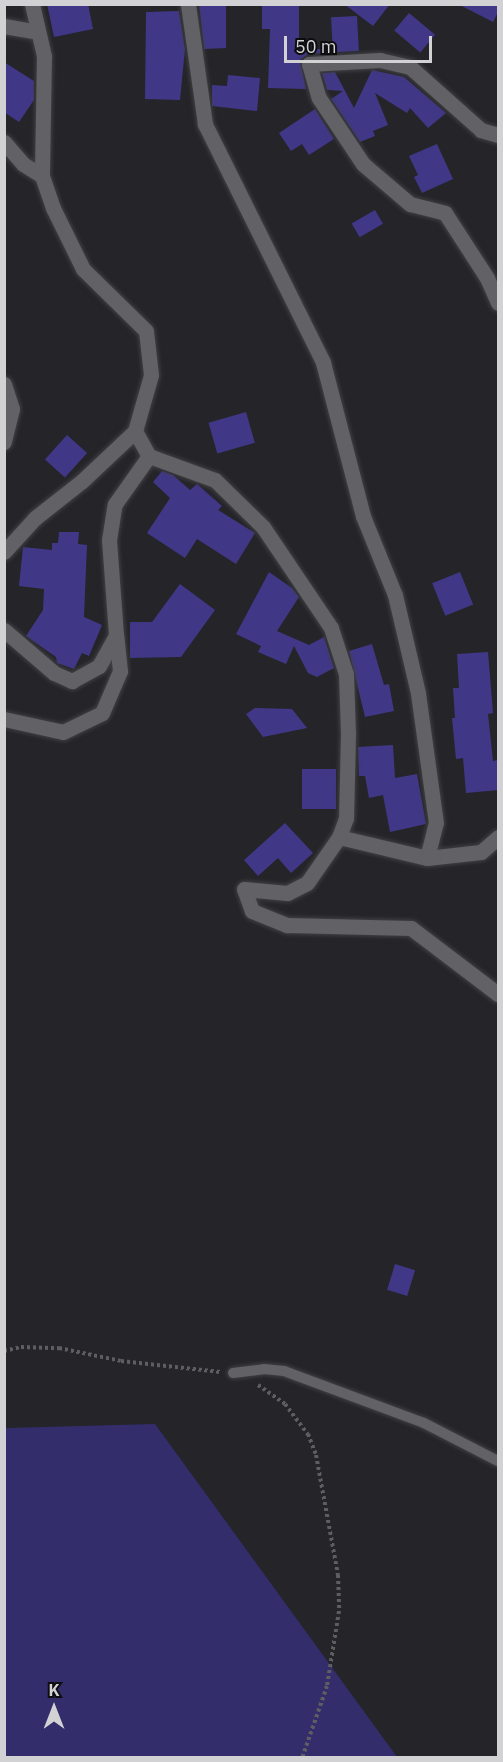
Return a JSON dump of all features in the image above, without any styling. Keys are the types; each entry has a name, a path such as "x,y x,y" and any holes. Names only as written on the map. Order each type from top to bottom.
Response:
{"street":[{"path":"4,552 36,518 82,481 135,430 152,375 146,331 83,269 53,208 42,176 44,56 32,4"},
{"path":"188,4 205,124 323,362 363,516 395,595 418,693 436,823 427,858"},
{"path":"4,26 37,32"},
{"path":"498,135 481,130 410,67 380,60 309,64 319,98 363,165 410,204 446,213 487,278 498,303"},
{"path":"4,142 23,164 42,176"},
{"path":"4,384 12,409 4,442"},
{"path":"135,430 148,456 215,480 263,527 331,628 346,674 348,733 346,818 339,837 307,883 287,893 244,889 252,910 287,925 411,928 498,994"},
{"path":"4,719 63,732 102,713 120,671 109,540 112,522 116,504 148,456"},
{"path":"4,630 54,673 72,681 99,666 116,634"},
{"path":"339,837 427,858 481,852 498,837"}],"lane":[{"path":"233,1373 264,1369 284,1371 424,1423 498,1461"}],"path":[{"path":"4,1351 32,1347 59,1348 121,1361 233,1373 257,1384 285,1404 308,1434 316,1455 340,1596 327,1686 302,1758"}],"shaded area":[{"path":"155,1424 397,1757 5,1757 5,1428"}],"building":[{"path":"47,4 88,4 93,29 54,37"},
{"path":"199,4 226,4 226,48 204,49"},
{"path":"262,4 299,4 299,49 322,49 324,53 308,54 300,60 306,89 268,88 270,29 262,29"},
{"path":"344,4 390,4 373,26"},
{"path":"458,4 498,4 498,12 493,22"},
{"path":"179,11 185,49 180,100 145,99 146,12"},
{"path":"409,13 435,35 420,52 394,31"},
{"path":"357,16 359,51 333,52 331,17"},
{"path":"4,62 34,81 34,100 19,122 4,112"},
{"path":"372,70 404,77 446,113 428,128 410,108 407,113 375,93 388,125 373,131 375,136 360,142 331,99 343,91 327,90 322,73 335,72 354,108"},
{"path":"228,75 260,78 257,111 212,106 212,85 227,86"},
{"path":"315,109 334,139 309,155 302,144 291,151 279,133"},
{"path":"437,144 453,179 422,193 414,177 418,175 409,156"},
{"path":"375,210 383,224 360,237 352,224"},
{"path":"246,412 255,443 217,454 209,423"},
{"path":"67,435 87,453 65,478 45,460"},
{"path":"162,471 173,475 190,490 197,484 222,506 218,510 255,533 236,564 197,539 185,558 147,533 170,498 153,482"},
{"path":"59,532 79,532 78,544 87,545 84,617 102,625 89,656 82,653 74,669 57,663 56,657 26,636 43,610 44,589 19,586 23,547 52,550 52,543 58,543"},
{"path":"269,572 292,588 299,597 277,631 309,645 324,637 334,668 317,677 308,673 294,646 286,664 258,652 261,646 236,634"},
{"path":"460,572 473,604 445,616 432,583"},
{"path":"180,584 215,610 181,657 130,658 130,622 152,622"},
{"path":"372,644 384,685 389,684 394,711 365,717 349,651"},
{"path":"488,652 493,713 488,714 493,761 498,760 498,790 466,793 463,758 456,759 452,718 455,718 453,688 459,688 457,654"},
{"path":"255,708 292,709 307,728 263,737 246,714"},
{"path":"393,745 395,778 417,774 426,824 390,832 383,795 369,798 365,776 359,776 358,747"},
{"path":"302,769 336,769 336,809 302,809"},
{"path":"285,823 313,853 291,873 278,858 258,876 244,860"},
{"path":"395,1264 415,1270 407,1296 387,1290"}]}
